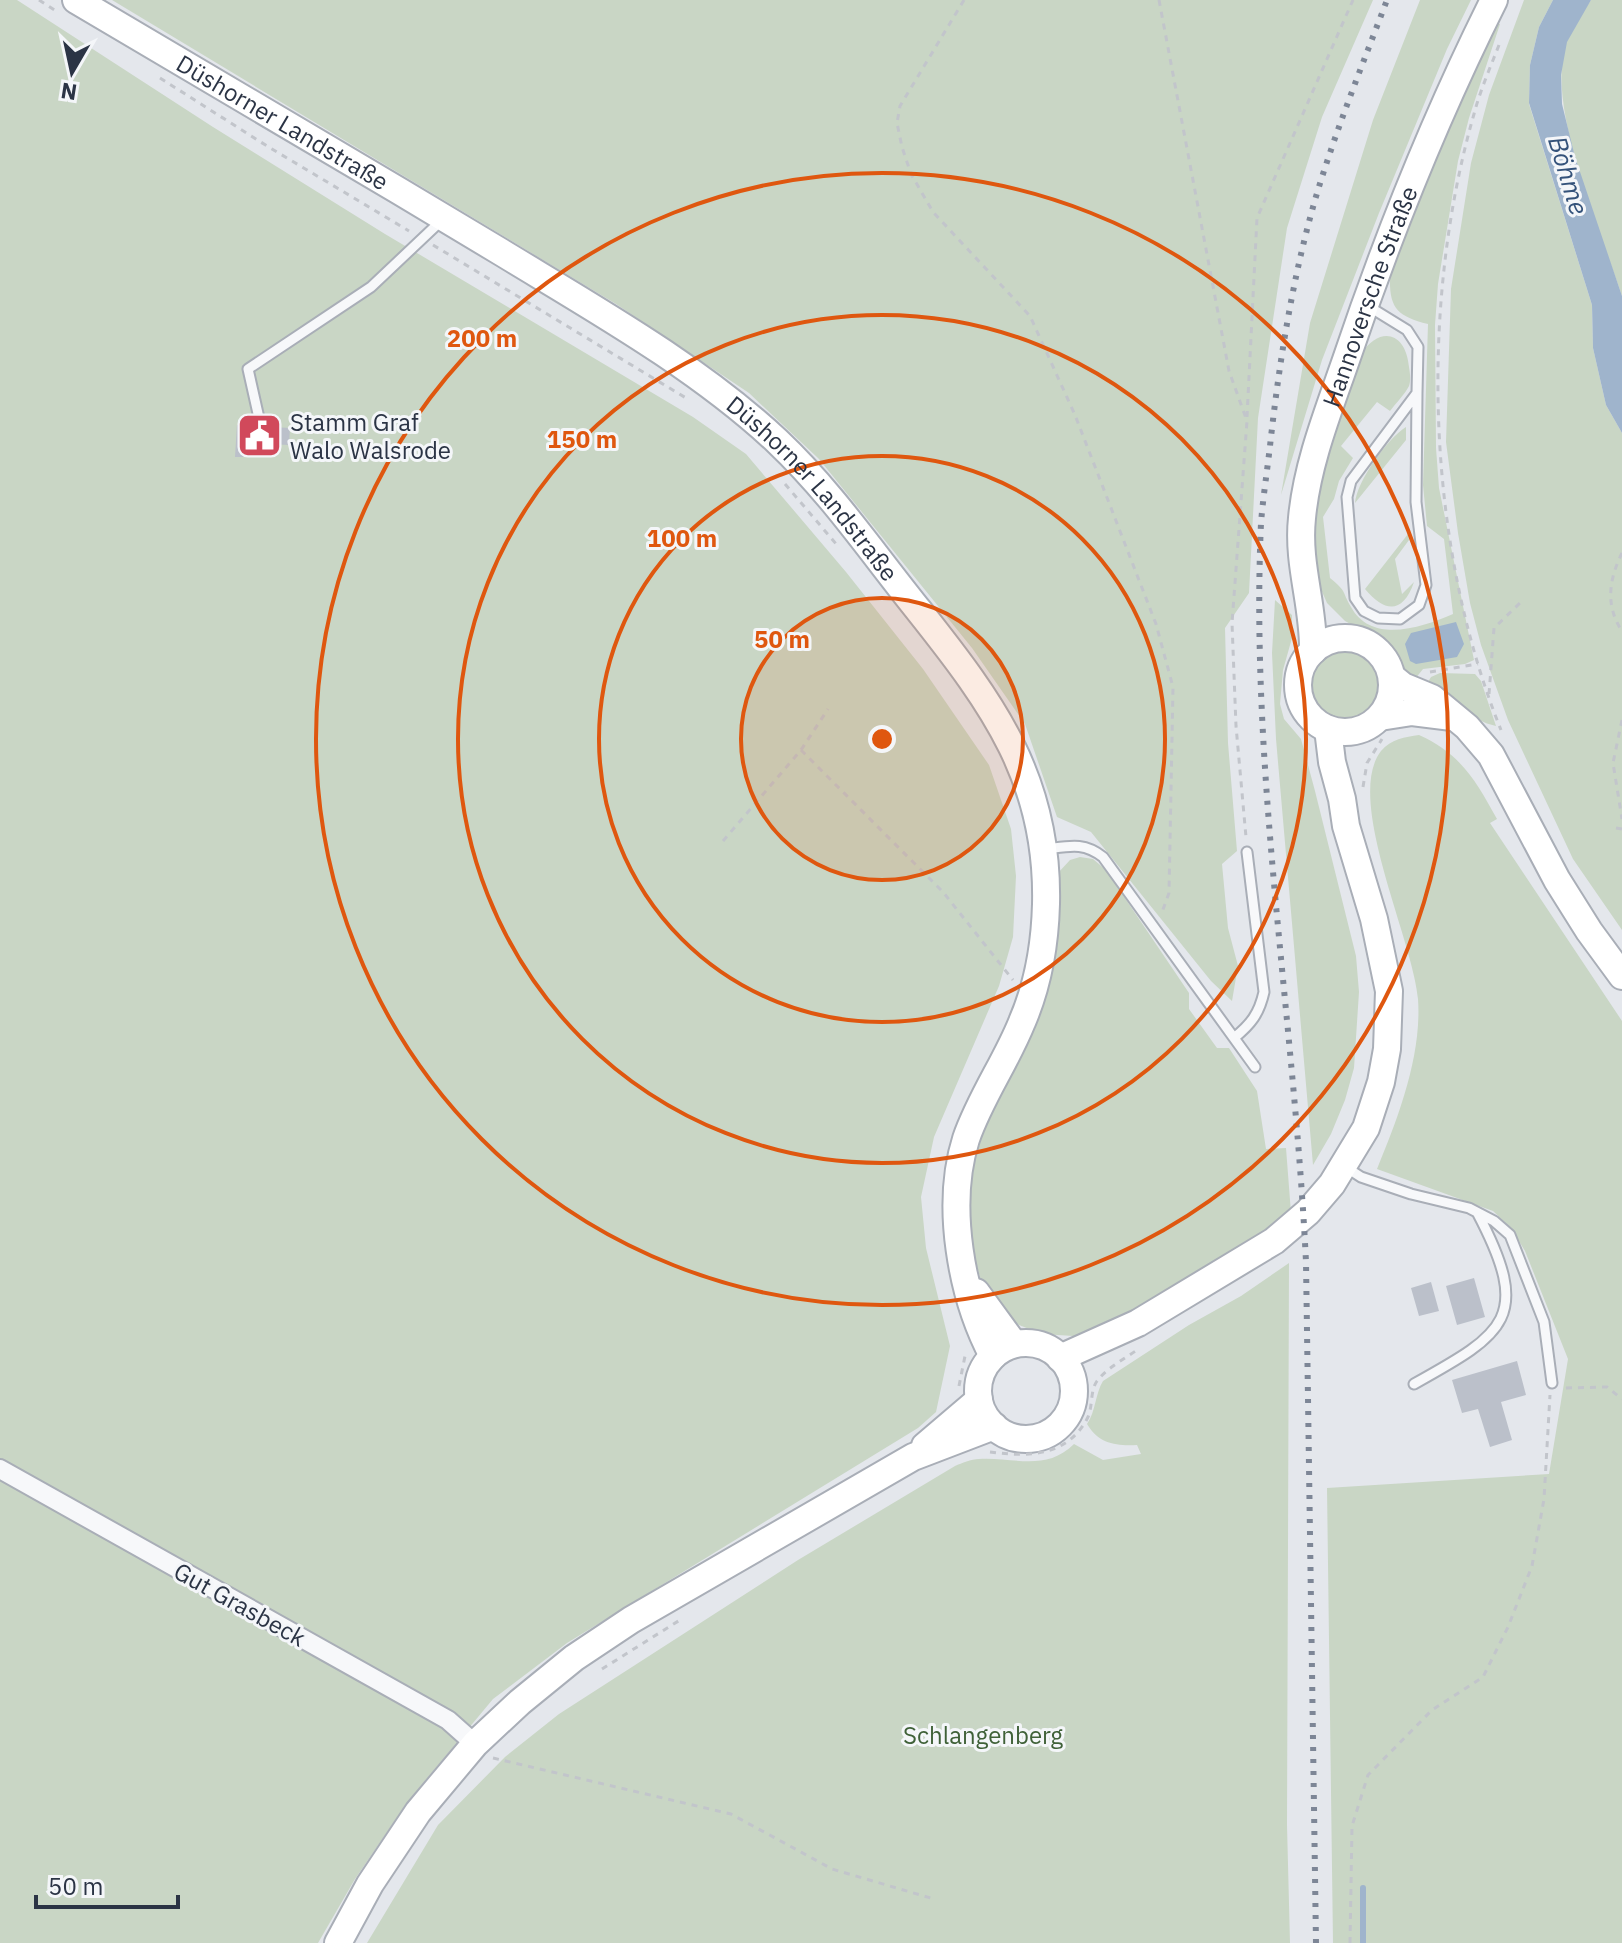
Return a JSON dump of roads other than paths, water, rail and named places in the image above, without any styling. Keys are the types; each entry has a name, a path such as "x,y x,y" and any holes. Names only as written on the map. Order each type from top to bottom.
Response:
{"main road":[{"name":"Hannoversche Straße","path":"1313,651 1311,606 1301,551 1304,494 1316,446 1365,305 1444,107 1494,0"},
{"name":"Düshorner Landstraße","path":"71,9 444,218 626,328 740,409 812,475 839,505 1000,720 1020,762 1035,807 1044,850 1046,923 1032,994 1023,1020 972,1124 961,1160 956,1210 959,1246 977,1321 1003,1350"},
{"path":"1311,606 1345,638 1370,645 1388,664 1392,677 1388,705 1369,724 1342,799"},
{"path":"1345,638 1333,640 1313,651 1300,674 1301,701 1317,722 1328,729 1348,732 1412,712 1452,717"},
{"path":"1392,677 1403,686 1432,698 1467,727 1491,755 1557,880 1622,976"},
{"path":"1066,1367 1140,1334 1274,1241 1308,1212 1344,1166 1374,1106 1387,1049 1390,1012 1385,964 1350,844 1328,729"},
{"path":"1034,1344 1043,1346 1066,1367 1073,1387 1071,1407 1052,1431 1042,1436 1022,1438 976,1420 980,1376 1003,1350 1034,1344"},
{"path":"338,1943 370,1884 418,1812 488,1750 520,1702 574,1658 620,1628 976,1420"}],"street":[{"name":"Gut Grasbeck","path":"0,1469 448,1720 488,1750"}],"lane":[{"path":"259,418 248,369 371,287 444,218"},
{"path":"1365,305 1407,330 1418,347 1416,502 1426,585 1419,605 1400,619 1378,618 1364,611 1355,598 1347,497 1351,481 1417,393"},
{"path":"1044,850 1077,844 1093,849 1103,857 1255,1067"},
{"path":"1234,1038 1251,1024 1264,992 1247,852"},
{"path":"1344,1166 1361,1177 1411,1194 1457,1204 1494,1221 1510,1235 1544,1322 1552,1383"},
{"path":"1414,1384 1483,1342 1503,1319 1508,1292 1488,1233 1478,1214"}],"water":[{"name":"Böhme","path":"1553,0 1591,0 1567,42 1561,75 1562,104 1575,157 1622,296 1622,433 1606,405 1593,348 1592,305 1529,103 1530,65 1539,27"},
{"path":"1456,622 1464,644 1457,657 1416,664 1410,661 1405,644 1411,633"}],"waterway":[{"path":"1363,1888 1363,1943"}],"railway":[{"path":"1316,1943 1306,1262 1267,801 1259,616 1261,523 1282,353 1307,230 1331,149 1387,0"}],"place":[{"name":"Stamm Graf Walo Walsrode","path":"259,436"}],"park label":[{"name":"Schlangenberg","path":"983,1735"}]}
